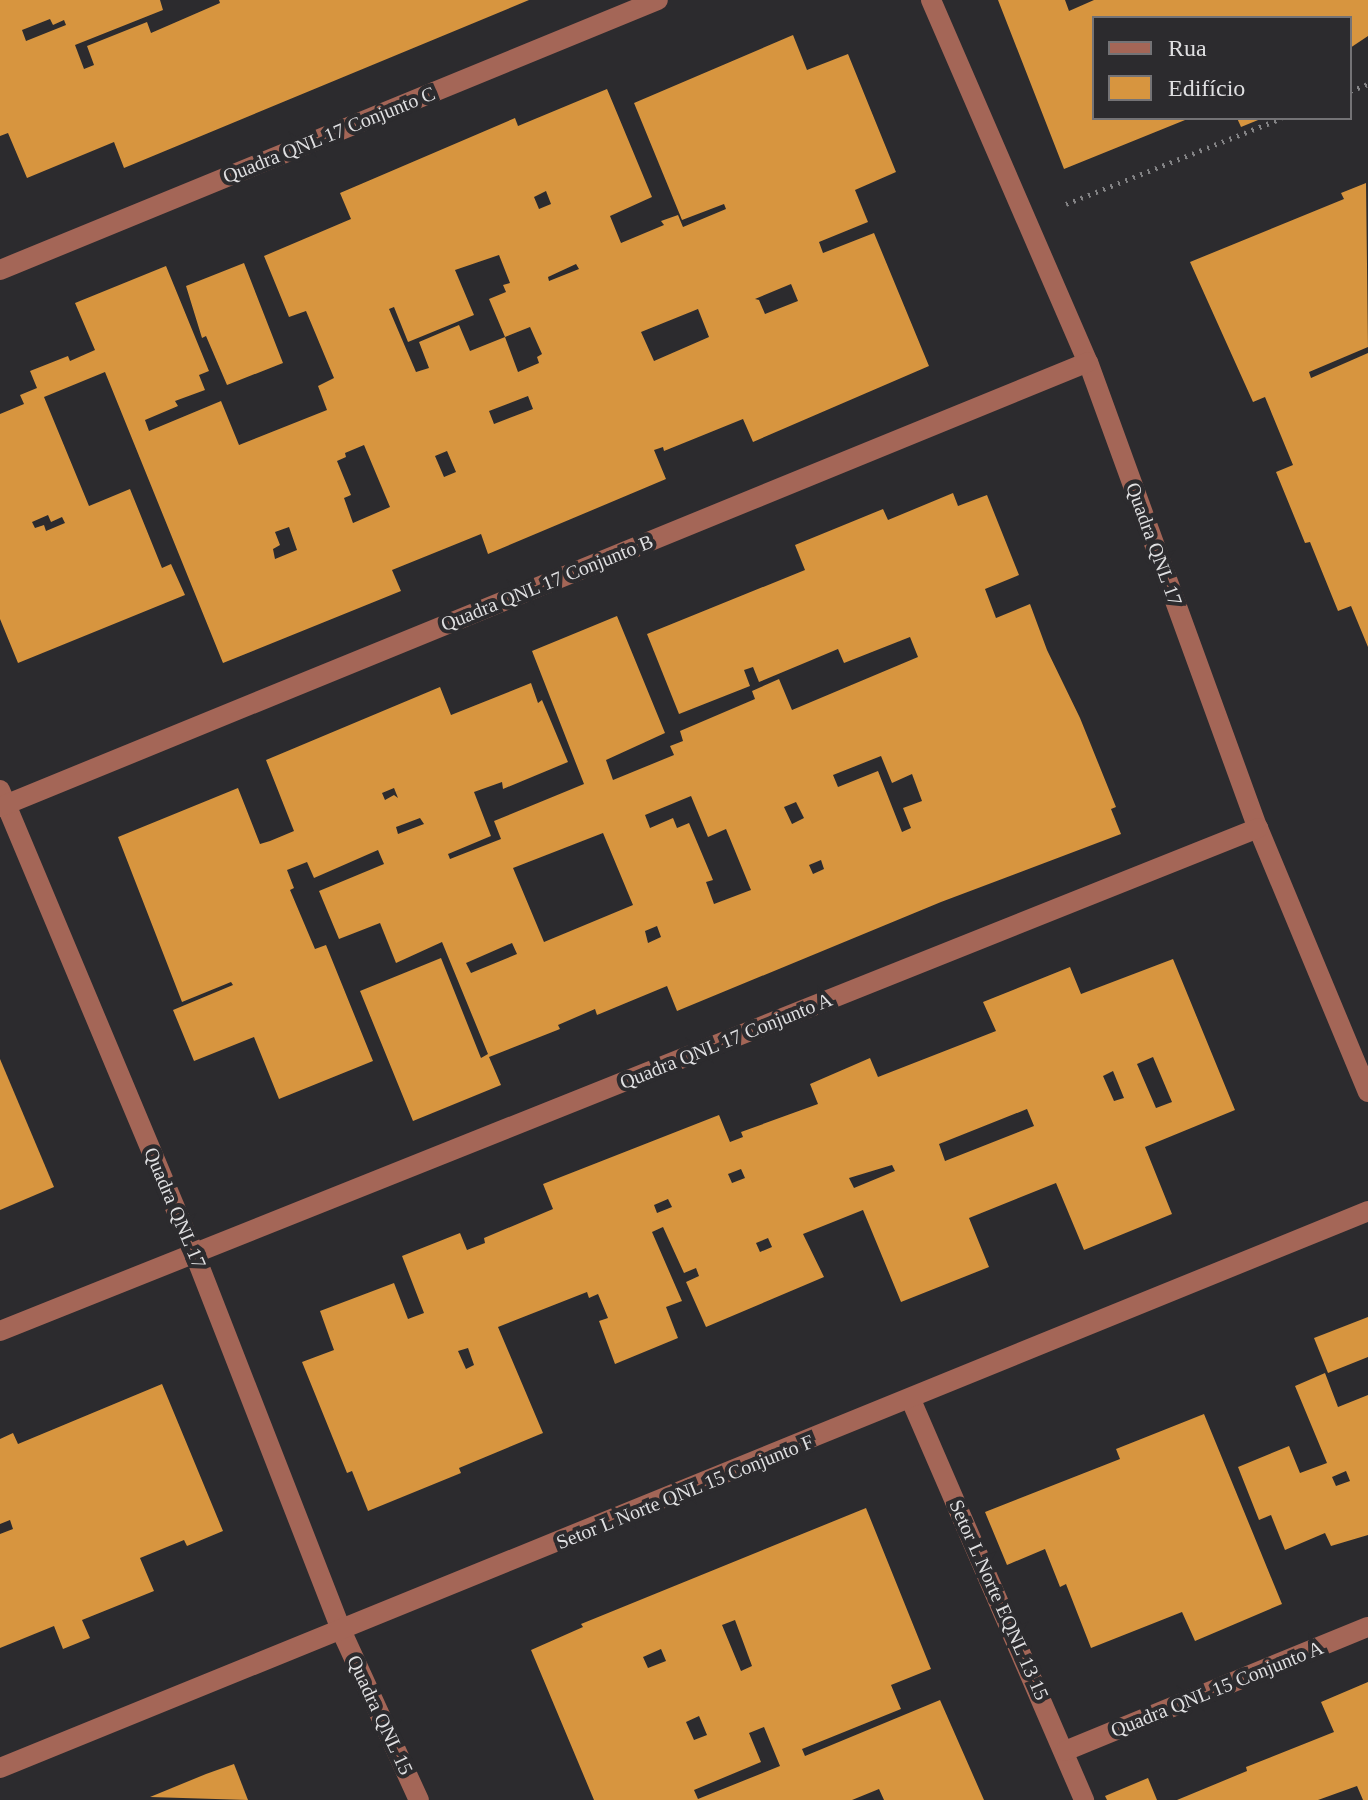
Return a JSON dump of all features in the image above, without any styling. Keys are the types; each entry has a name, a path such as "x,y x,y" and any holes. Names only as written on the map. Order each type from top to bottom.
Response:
{"street":[{"name":"Quadra QNL 17 Conjunto C","path":"0,270 658,0"},
{"name":"Quadra QNL 17","path":"931,0 1088,362 1258,828 1368,1092"},
{"name":"Quadra QNL 17 Conjunto B","path":"2,800 1088,362"},
{"name":"Quadra QNL 17","path":"2,800 195,1255 341,1630"},
{"name":"Quadra QNL 17 Conjunto A","path":"0,1331 1258,828"},
{"name":"Setor L Norte QNL 15 Conjunto F","path":"0,1768 911,1400 1368,1211"},
{"name":"Setor L Norte EQNL 13 15","path":"911,1400 1084,1800"},
{"name":"Quadra QNL 15 Conjunto A","path":"1065,1751 1368,1627"},
{"name":"Quadra QNL 15","path":"341,1630 419,1800"}],"path":[{"path":"1028,219 1277,120"}],"building":[{"path":"0,0 160,0 163,10 75,45 84,69 94,65 87,46 147,22 151,33 220,3 219,0 529,0 124,168 114,142 27,178 8,133 0,136","holes":["50,19 53,25 64,20 66,25 26,41 22,30"]},
{"path":"998,0 1065,0 1069,11 1094,0 1368,0 1368,36 1352,47 1352,16 1092,16 1092,120 1185,120 1064,169"},
{"path":"793,35 807,70 848,54 896,172 855,190 868,222 819,242 823,253 874,233 929,366 753,442 743,419 664,451 663,447 654,450 666,479 488,554 481,534 392,570 401,591 223,663 105,372 44,397 89,506 130,489 162,568 171,564 185,595 18,663 0,619 0,414 24,404 20,395 37,388 30,371 68,356 70,361 95,350 75,303 166,266 209,371 199,375 205,390 175,401 178,406 145,420 149,431 221,401 239,445 327,410 318,386 334,378 306,311 289,317 264,256 351,219 340,193 515,118 518,126 607,89 652,197 610,216 621,243 664,225 661,221 678,215 683,227 726,209 724,204 682,220 634,103","holes":["546,191 551,204 539,209 534,197","499,255 510,283 503,285 506,292 489,299 505,337 470,351 459,325 419,342 429,368 416,372 389,309 394,307 408,342 474,315 455,270","576,264 579,269 549,281 548,277","791,284 798,301 765,314 759,300 755,299","698,309 709,337 654,361 641,332","530,327 542,354 537,357 539,363 518,372 505,337","528,396 533,409 494,424 489,411","364,445 390,507 353,523 344,498 351,495 337,461 346,457 345,453","447,451 456,472 444,477 435,456","48,515 51,522 62,517 65,523 46,531 44,525 35,528 32,522","289,527 297,550 275,559 273,549 280,545 275,532"]},
{"path":"1238,120 1258,120 1241,127"},
{"path":"1366,183 1368,347 1309,372 1311,378 1368,353 1368,647 1351,606 1338,611 1310,542 1305,543 1276,472 1293,465 1265,397 1253,402 1190,262 1344,199 1341,193"},
{"path":"244,263 283,363 227,385 206,336 202,338 186,286"},
{"path":"953,493 958,506 987,495 1019,575 985,589 996,618 1030,604 1116,807 1111,809 1121,834 941,902 677,1011 667,986 597,1015 595,1009 558,1025 560,1029 489,1057 501,1085 413,1121 360,991 441,958 481,1058 488,1054 442,942 396,963 380,923 339,939 319,891 384,864 378,850 314,878 307,862 287,870 294,888 290,890 315,949 326,945 373,1061 279,1099 254,1037 194,1061 173,1010 233,985 231,982 182,1002 118,837 238,788 260,844 270,841 294,831 266,760 440,687 451,715 531,683 538,703 542,700 568,762 503,789 502,782 474,792 491,836 448,854 450,859 501,839 494,821 584,784 532,651 617,616 665,733 606,760 613,780 674,755 670,746 683,741 680,731 755,699 752,691 779,679 792,710 918,657 910,637 844,663 838,649 759,682 753,667 744,670 750,686 679,714 647,634 805,570 795,545 883,509 888,520","holes":["881,756 892,783 912,774 922,801 903,808 911,828 902,832 878,771 838,787 833,775","394,788 398,798 394,795 385,800 382,793","691,796 708,837 726,829 751,890 714,904 706,882 713,880 689,823 677,828 673,818 650,828 645,815","796,802 804,818 792,824 784,807","420,818 424,824 398,834 396,827","603,833 633,905 544,942 513,868","821,860 824,869 813,874 809,865","657,926 661,937 648,943 645,931","512,943 517,954 471,973 466,963"]},
{"path":"1173,959 1235,1110 1145,1147 1172,1214 1084,1250 1056,1183 969,1218 989,1267 901,1302 863,1210 803,1234 824,1277 706,1327 686,1282 699,1276 696,1268 684,1273 663,1227 652,1232 682,1301 666,1307 678,1338 615,1364 599,1321 608,1318 598,1294 589,1298 587,1292 498,1327 543,1433 459,1468 461,1473 368,1511 352,1471 347,1473 302,1362 334,1350 320,1311 394,1283 408,1319 424,1313 402,1256 460,1233 467,1250 485,1243 484,1238 553,1209 543,1184 719,1115 730,1142 743,1137 741,1132 818,1104 810,1084 870,1058 878,1077 996,1031 983,1002 1070,967 1081,994","holes":["1153,1057 1172,1102 1156,1108 1137,1064","1113,1071 1124,1098 1114,1101 1103,1076","1027,1109 1034,1126 945,1161 939,1144","892,1165 895,1171 854,1188 849,1178","741,1169 745,1178 732,1183 728,1174","668,1199 672,1207 657,1213 654,1205","768,1238 772,1247 760,1252 756,1243","468,1348 474,1365 466,1369 458,1351"]},
{"path":"0,1059 54,1187 0,1210"},
{"path":"1368,1317 1368,1357 1328,1373 1314,1338"},
{"path":"1325,1373 1338,1407 1368,1395 1368,1535 1331,1546 1325,1533 1285,1550 1271,1515 1259,1520 1238,1467 1289,1446 1300,1473 1327,1463 1295,1386","holes":["1346,1471 1350,1481 1336,1486 1332,1477"]},
{"path":"162,1384 223,1531 187,1546 184,1540 140,1558 154,1591 82,1620 90,1638 63,1649 54,1626 0,1648 0,1534 13,1529 10,1520 0,1524 0,1439 13,1433 18,1444"},
{"path":"1204,1414 1282,1604 1195,1641 1182,1612 1091,1648 1066,1584 1060,1587 1045,1549 1007,1565 985,1512 1120,1459 1116,1449"},
{"path":"866,1508 931,1669 891,1685 901,1709 802,1749 805,1756 940,1700 984,1800 884,1800 879,1789 852,1800 594,1800 531,1650 583,1627 581,1624","holes":["735,1620 752,1666 741,1671 722,1625","661,1649 666,1661 648,1668 643,1657","699,1716 707,1735 694,1740 686,1722","764,1727 780,1766 698,1799 694,1790 761,1762 749,1733"]},
{"path":"1368,1682 1368,1800 1363,1800 1357,1786 1318,1800 1177,1800 1247,1771 1246,1767 1334,1732 1321,1702"},
{"path":"234,1764 248,1800 150,1797 206,1774"},
{"path":"1148,1778 1157,1800 1107,1800 1105,1796"}]}
